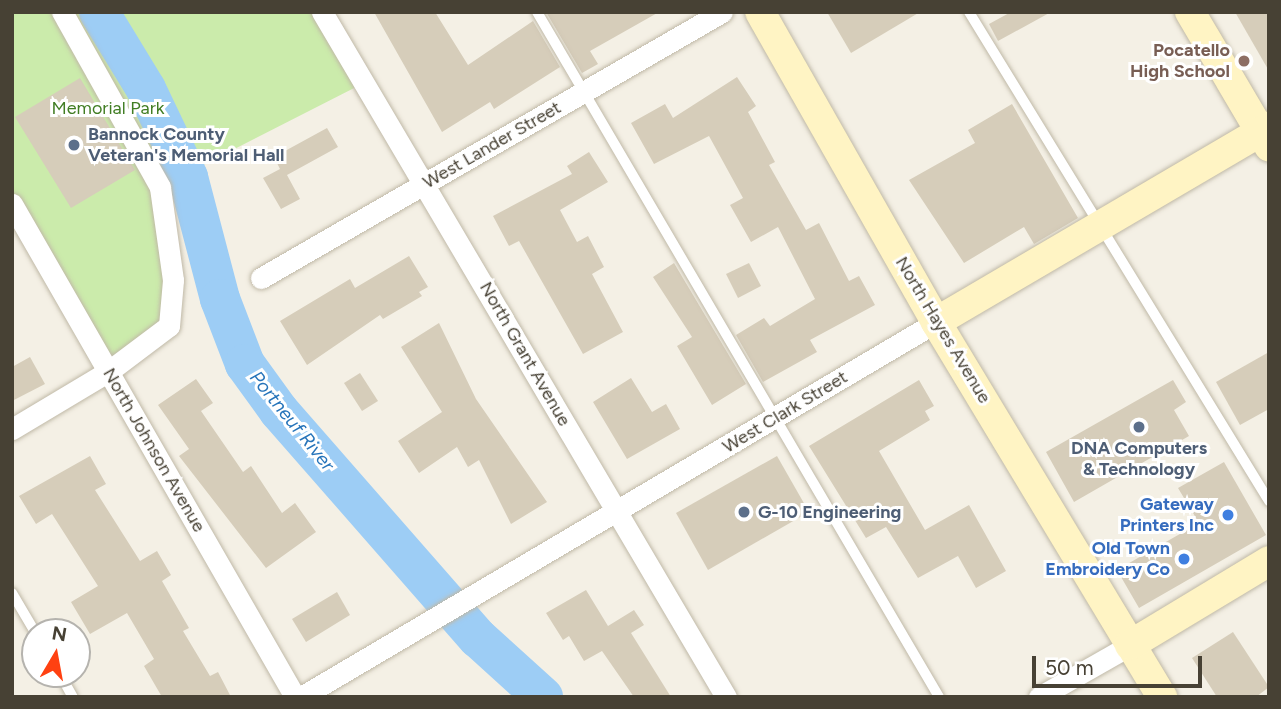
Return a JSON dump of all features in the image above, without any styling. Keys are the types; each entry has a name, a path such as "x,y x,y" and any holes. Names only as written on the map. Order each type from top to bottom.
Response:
{"street":[{"path":"12,429 109,371 169,326 173,280 160,187 62,12"},
{"name":"North Grant Avenue","path":"322,12 726,697"},
{"name":"West Lander Street","path":"261,278 722,12"},
{"name":"North Hayes Avenue","path":"760,12 936,322 1162,697"},
{"path":"1190,12 1266,135"},
{"name":"West Clark Street","path":"300,697 1099,226 1266,135"},
{"name":"North Johnson Avenue","path":"12,204 295,697"},
{"path":"1039,697 1269,561"}],"lane":[{"path":"537,12 939,697"},
{"path":"969,12 1269,501"},
{"path":"12,593 27,618"}],"green space":[{"name":"Memorial Park","path":"12,12 322,12 362,84 160,187 169,326 109,371 12,204"}],"building":[{"path":"374,12 435,12 468,65 533,21 560,67 494,109 490,102 442,132"},
{"path":"546,12 659,12 590,51 598,64 582,73"},
{"path":"827,12 920,12 851,53"},
{"path":"1011,12 1051,12 998,41 989,24"},
{"path":"1235,12 1269,12 1269,71"},
{"path":"737,77 756,106 748,112 775,162 769,165 806,230 819,223 849,281 859,276 875,305 810,340 817,352 763,382 736,335 764,318 770,326 815,299 778,227 751,242 730,205 743,198 709,136 654,164 631,123 665,104 673,118"},
{"path":"80,78 135,170 71,208 15,117"},
{"path":"1012,104 1078,218 1034,244 1024,227 964,263 909,180 975,143 968,130"},
{"path":"327,128 338,147 287,175 300,199 281,209 263,178 280,169 274,157"},
{"path":"589,152 608,182 560,210 577,242 588,236 604,267 592,274 623,332 583,354 519,241 509,246 493,216 572,174 567,166"},
{"path":"409,256 428,287 419,292 422,296 383,319 380,315 307,365 280,321 350,279 355,288"},
{"path":"674,263 746,384 712,405 677,346 692,337 653,277"},
{"path":"749,263 761,286 738,298 726,274"},
{"path":"439,323 476,399 547,502 511,524 479,460 468,467 457,447 419,473 398,441 442,412 401,347"},
{"path":"1269,352 1269,409 1240,425 1216,382"},
{"path":"30,357 45,384 12,401 12,367"},
{"path":"360,373 378,401 362,411 344,383"},
{"path":"631,378 652,412 666,404 680,429 627,459 593,402"},
{"path":"196,379 213,403 201,411 243,472 251,466 282,513 295,503 316,532 266,568 179,456 189,449 158,405"},
{"path":"919,380 934,406 925,411 930,420 879,451 925,530 969,505 1006,571 976,588 958,556 918,578 886,527 866,538 809,446"},
{"path":"1173,380 1186,402 1174,410 1189,436 1074,502 1046,452"},
{"path":"90,456 106,484 95,490 140,561 157,551 171,575 162,581 189,628 183,631 210,676 218,672 231,697 162,697 144,666 154,659 127,613 91,633 91,618 80,618 71,602 98,586 52,514 36,524 19,496"},
{"path":"777,456 809,512 708,570 676,513"},
{"path":"1224,462 1266,535 1139,608 1117,570 1199,523 1178,488"},
{"path":"586,590 608,626 634,610 644,625 631,633 671,697 634,697 602,651 584,661 569,636 563,640 546,613"},
{"path":"337,592 350,615 306,642 292,619"},
{"path":"1233,632 1269,687 1256,697 1217,697 1192,658"}],"waterway":[{"name":"Portneuf River","path":"99,12 146,89 188,177 220,299 245,364 279,411 478,638 543,697"}],"place":[{"name":"Pocatello High School","path":"1244,61"},
{"name":"Bannock County Veteran's Memorial Hall","path":"74,145"},
{"name":"DNA Computers & Technology","path":"1139,427"},
{"name":"G-10 Engineering","path":"744,512"},
{"name":"Gateway Printers Inc","path":"1228,515"},
{"name":"Old Town Embroidery Co","path":"1184,559"}]}
